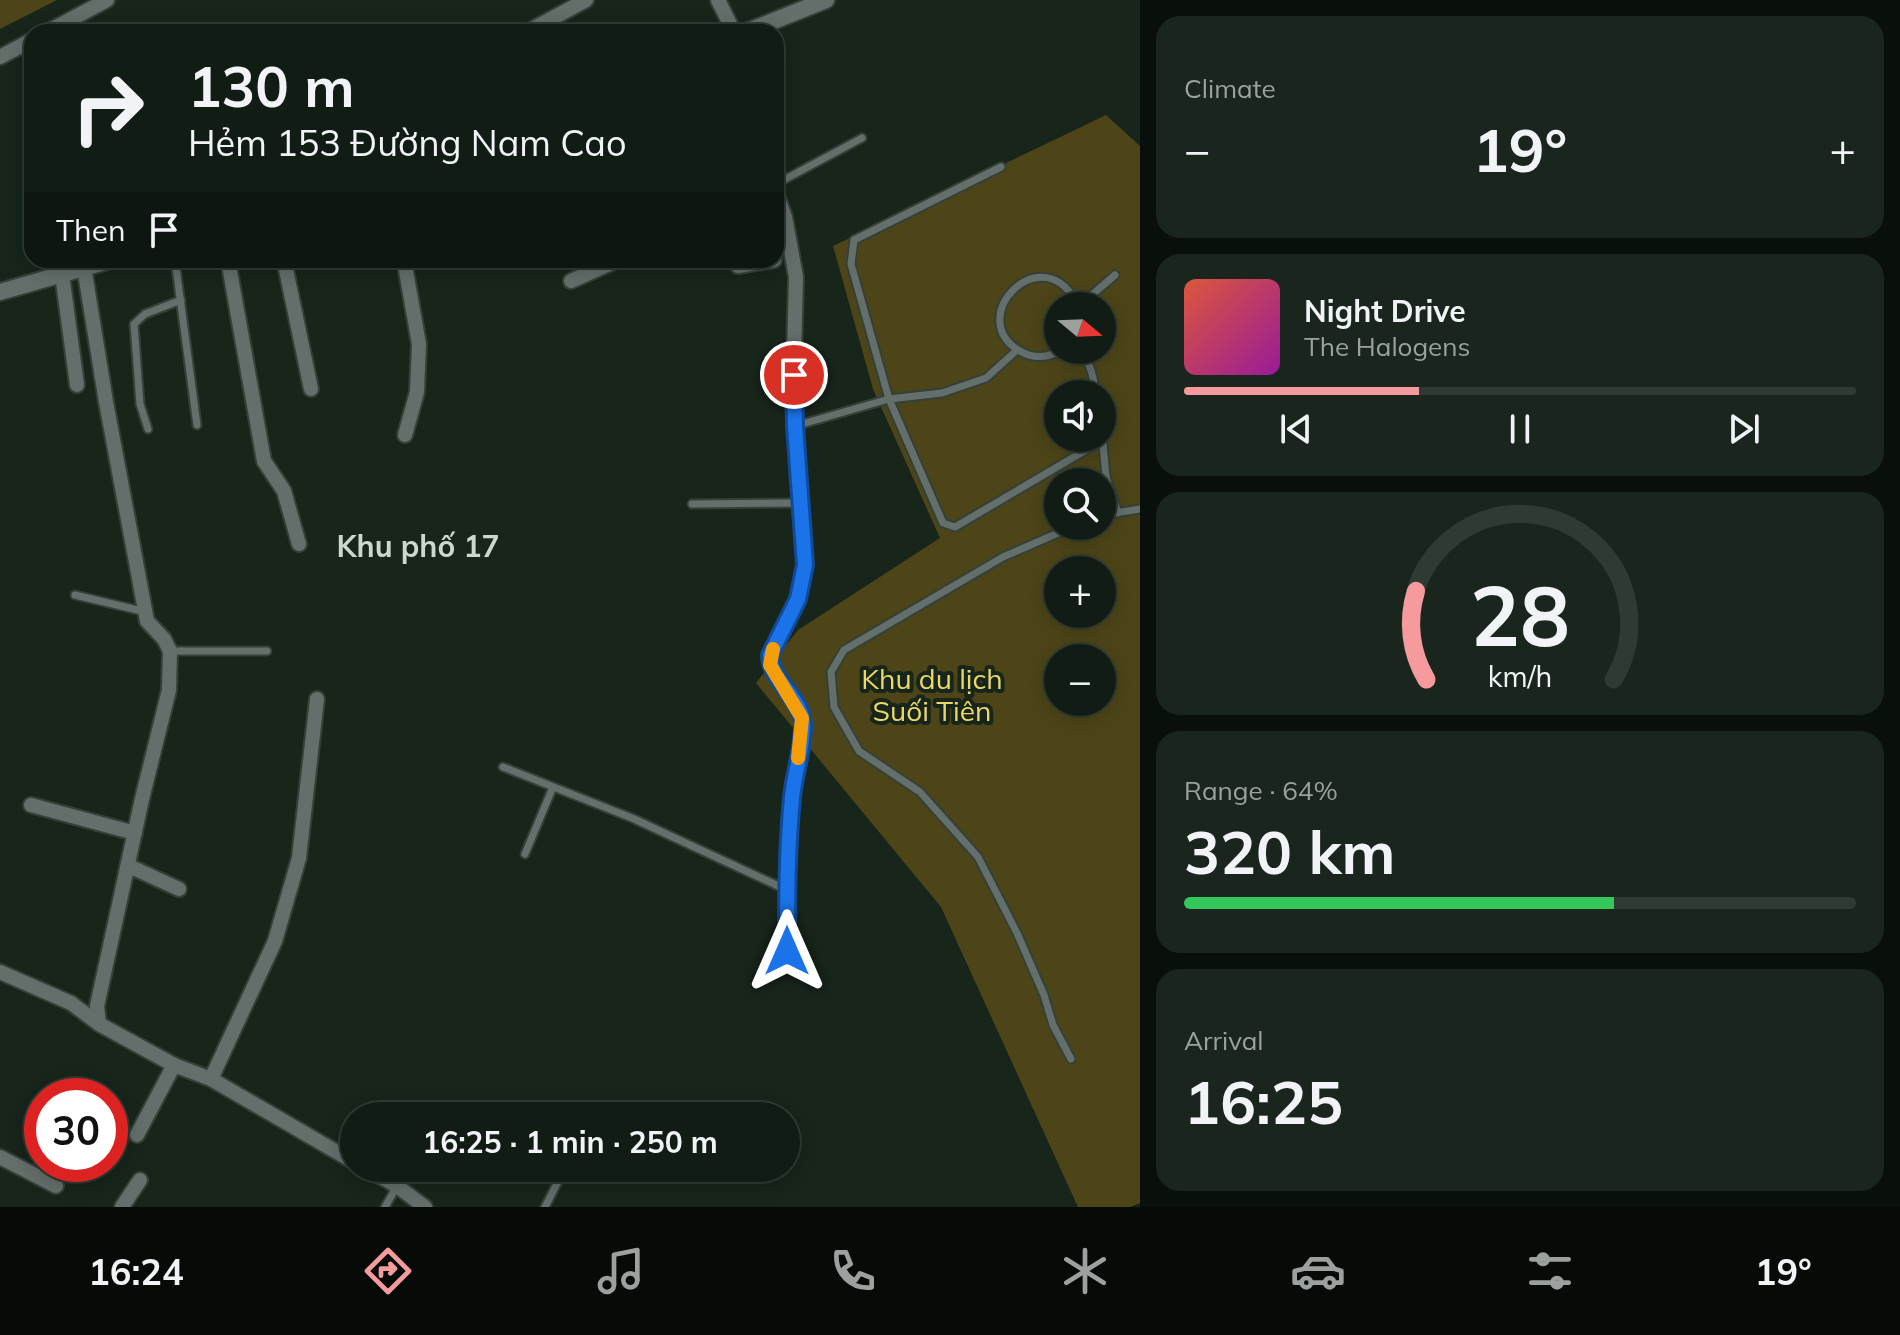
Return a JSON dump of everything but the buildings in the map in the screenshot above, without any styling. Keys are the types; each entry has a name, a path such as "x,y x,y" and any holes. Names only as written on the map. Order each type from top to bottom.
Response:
{"street":[{"path":"62,24 107,0"},
{"path":"542,24 586,0"},
{"path":"718,0 730,24"},
{"path":"766,24 826,0"},
{"path":"0,57 24,44"},
{"path":"784,214 796,277 795,426 805,565 798,599 770,655 770,665 798,709 803,724 786,859 787,951"},
{"path":"784,258 793,257"},
{"path":"0,292 81,268"},
{"path":"84,268 147,621 164,639 170,651 169,690 97,1006 99,1024"},
{"path":"229,268 264,461 284,491 299,544"},
{"path":"286,268 311,389"},
{"path":"405,268 419,344 417,392 405,435"},
{"path":"571,281 600,268"},
{"path":"62,274 77,385"},
{"path":"211,1079 275,941 299,858 317,699"},
{"path":"31,805 135,833"},
{"path":"129,866 179,889"},
{"path":"0,972 71,1003 99,1024 174,1065 211,1079 340,1154"},
{"path":"137,1135 174,1065"},
{"path":"0,1157 56,1186"},
{"path":"122,1207 140,1180"},
{"path":"390,1182 425,1207"}],"lane":[{"path":"784,189 862,138"},
{"path":"1001,167 854,240 851,264 889,399 943,523 955,527 1078,452"},
{"path":"176,268 197,425"},
{"path":"1095,292 1115,275"},
{"path":"1044,357 1029,356 1007,340 1001,327 1000,314 1004,300 1023,281 1036,277 1050,278 1063,284 1070,292"},
{"path":"148,429 140,404 134,324 145,314 181,300"},
{"path":"795,426 889,399 942,393 986,378 1017,350"},
{"path":"1104,452 1106,477 1118,513 1140,509"},
{"path":"692,504 801,503"},
{"path":"1044,539 1003,557 844,650 831,672 834,707 859,751 920,792 978,857 1017,933 1044,995 1053,1025 1071,1059"},
{"path":"75,595 146,612"},
{"path":"170,651 267,651"},
{"path":"503,767 632,818 787,890"},
{"path":"525,854 553,787"},
{"path":"545,1207 558,1182"},
{"path":"385,1207 397,1186"}],"green space":[{"path":"0,0 57,0 0,29"},
{"name":"Khu du lịch Suối Tiên","path":"1106,115 1140,146 1140,1203 1130,1207 1078,1207 941,907 756,683 798,630 940,538 873,389 833,246"}],"slow traffic":[{"path":"773,649 770,665 802,718 798,758"}],"district":[{"name":"Khu phố 17","path":"418,546"}],"route":[{"path":"787,951 786,859 803,724 798,709 770,665 770,655 798,599 805,565 794,375"}]}
